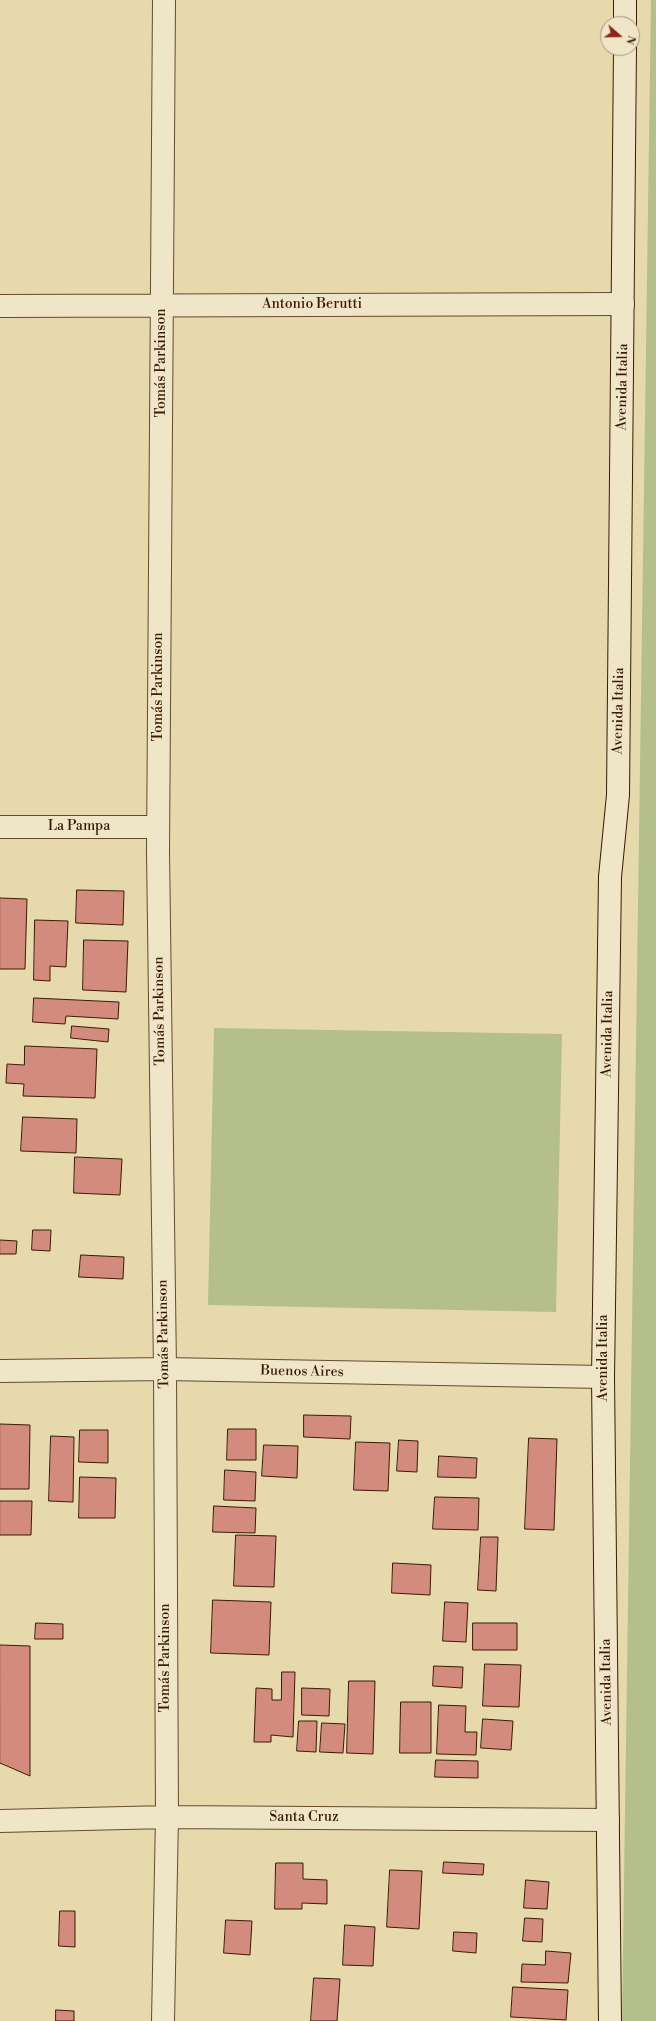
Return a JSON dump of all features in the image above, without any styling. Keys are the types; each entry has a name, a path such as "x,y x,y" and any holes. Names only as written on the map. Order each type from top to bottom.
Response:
{"street":[{"name":"Tomás Parkinson","path":"163,2021 167,1817 165,1369 158,827 164,0"},
{"path":"625,0 625,16"},
{"name":"Avenida Italia","path":"610,2021 603,1377 610,877 618,795 624,304 625,56"},
{"name":"Antonio Berutti","path":"0,306 624,304"},
{"name":"La Pampa","path":"0,827 158,827"},
{"name":"Buenos Aires","path":"0,1371 165,1369 603,1377"},
{"name":"Santa Cruz","path":"0,1821 167,1817 608,1820"}],"green space":[{"path":"651,0 656,0 656,2021 622,2021"},
{"path":"214,1028 562,1034 556,1312 208,1305"}],"building":[{"path":"77,890 124,891 123,925 76,923"},
{"path":"0,898 27,899 25,969 0,969"},
{"path":"35,920 68,921 66,967 50,966 50,981 34,980"},
{"path":"84,940 128,941 126,992 83,990"},
{"path":"34,998 119,1002 118,1019 66,1016 65,1024 33,1022"},
{"path":"72,1026 109,1029 108,1042 71,1038"},
{"path":"25,1046 97,1049 95,1098 23,1096 24,1084 6,1083 7,1064 24,1065"},
{"path":"23,1117 77,1119 76,1153 21,1151"},
{"path":"75,1157 122,1159 120,1195 74,1193"},
{"path":"33,1230 51,1230 50,1251 32,1250"},
{"path":"0,1240 17,1241 16,1254 0,1254"},
{"path":"81,1255 124,1257 123,1279 79,1277"},
{"path":"304,1415 351,1416 350,1439 304,1437"},
{"path":"0,1424 30,1425 29,1489 0,1489"},
{"path":"228,1429 256,1429 256,1460 227,1460"},
{"path":"80,1430 108,1430 108,1463 79,1462"},
{"path":"51,1436 74,1437 73,1502 49,1501"},
{"path":"529,1438 557,1439 554,1530 525,1529"},
{"path":"399,1440 418,1441 417,1472 397,1471"},
{"path":"356,1442 390,1443 388,1491 354,1490"},
{"path":"264,1445 298,1446 297,1478 262,1476"},
{"path":"439,1456 477,1458 476,1478 438,1477"},
{"path":"225,1470 256,1472 255,1501 224,1500"},
{"path":"80,1477 116,1478 115,1518 79,1518"},
{"path":"435,1497 479,1498 478,1530 433,1529"},
{"path":"0,1501 32,1501 31,1535 0,1535"},
{"path":"214,1506 256,1508 255,1533 213,1532"},
{"path":"236,1535 276,1536 274,1587 234,1586"},
{"path":"481,1537 498,1537 496,1591 478,1590"},
{"path":"393,1563 431,1565 430,1595 392,1593"},
{"path":"213,1600 271,1602 269,1655 211,1653"},
{"path":"445,1602 468,1603 466,1642 443,1641"},
{"path":"36,1623 63,1624 63,1639 35,1639"},
{"path":"473,1623 517,1623 517,1650 473,1650"},
{"path":"0,1645 30,1646 30,1776 0,1763"},
{"path":"485,1664 521,1665 519,1707 483,1706"},
{"path":"434,1666 463,1667 462,1688 433,1686"},
{"path":"282,1672 295,1672 293,1737 271,1735 271,1742 254,1742 256,1688 272,1689 272,1700 281,1700"},
{"path":"349,1681 375,1681 373,1754 347,1753"},
{"path":"302,1688 330,1689 329,1716 302,1715"},
{"path":"401,1702 431,1702 431,1753 400,1753"},
{"path":"439,1705 466,1706 465,1732 477,1732 476,1755 437,1754"},
{"path":"483,1719 513,1721 511,1750 481,1748"},
{"path":"299,1721 317,1721 316,1752 297,1751"},
{"path":"322,1723 345,1724 343,1753 320,1752"},
{"path":"436,1760 478,1761 478,1778 435,1777"},
{"path":"444,1862 484,1864 483,1875 443,1873"},
{"path":"276,1863 303,1863 303,1879 327,1880 327,1904 302,1903 302,1909 275,1909"},
{"path":"390,1870 422,1871 419,1929 387,1927"},
{"path":"526,1880 549,1882 547,1909 524,1908"},
{"path":"60,1911 75,1911 75,1947 59,1946"},
{"path":"525,1918 543,1919 542,1942 523,1941"},
{"path":"226,1920 252,1921 250,1955 224,1953"},
{"path":"345,1925 375,1927 373,1966 343,1965"},
{"path":"454,1932 477,1933 476,1953 453,1951"},
{"path":"546,1951 571,1953 568,1983 521,1982 522,1964 545,1965"},
{"path":"314,1978 340,1979 337,2021 311,2021"},
{"path":"513,1987 568,1990 566,2020 511,2017"},
{"path":"56,2010 74,2011 74,2021 56,2021"}]}
